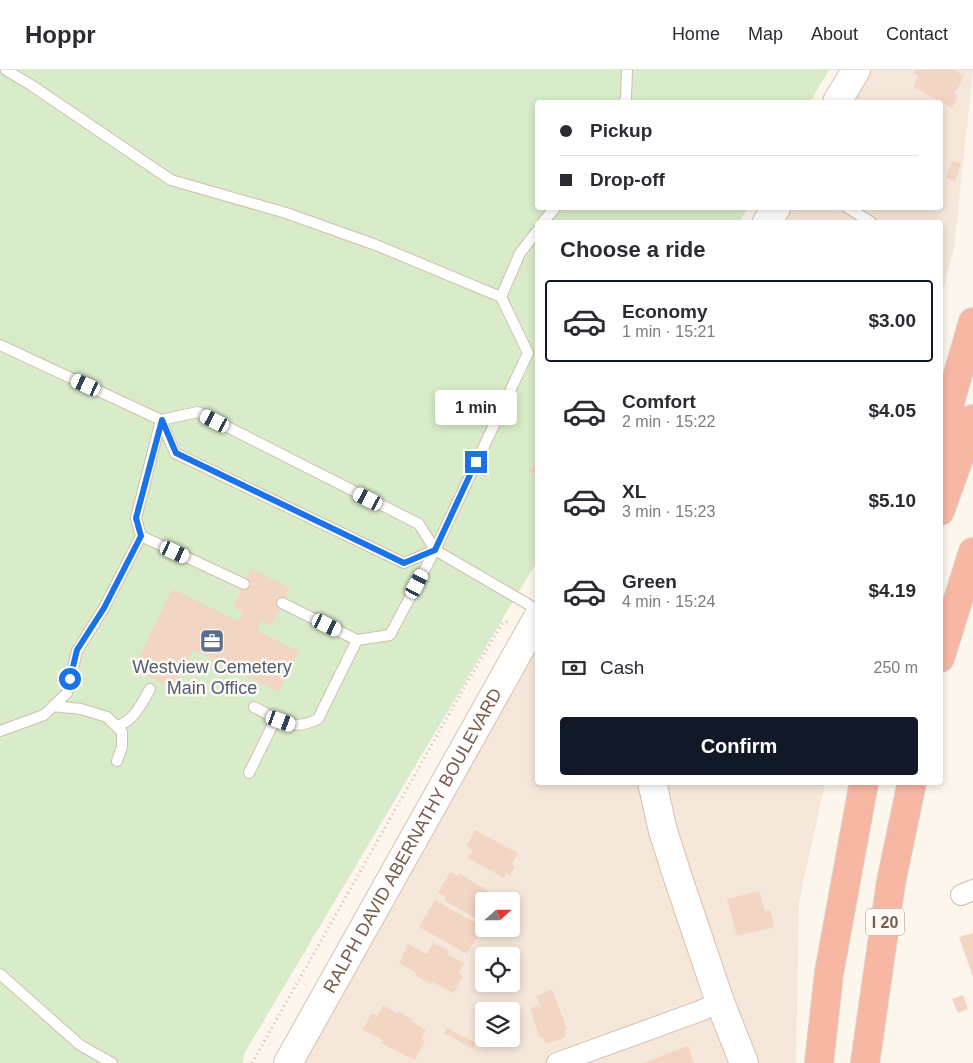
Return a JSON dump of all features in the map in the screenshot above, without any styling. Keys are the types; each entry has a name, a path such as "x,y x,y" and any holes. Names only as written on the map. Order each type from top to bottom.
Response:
{"highway":[{"path":"944,499 950,402 973,322"},
{"path":"944,499 973,419"},
{"path":"943,648 973,552"},
{"name":"I 20","path":"819,1063 829,973 863,785"},
{"name":"I 20","path":"865,1063 891,882 911,785"}],"main road":[{"path":"838,100 856,70"},
{"name":"RALPH DAVID ABERNATHY BOULEVARD","path":"288,1063 535,622"},
{"path":"653,785 663,831 678,878 720,1002 743,1060"}],"street":[{"path":"557,1063 591,1058 720,1002"}],"lane":[{"path":"6,70 171,180 286,213 376,245 501,297 528,353 435,550 390,635 358,640 282,603"},
{"path":"625,100 627,70"},
{"path":"545,220 553,210"},
{"path":"851,210 868,220"},
{"path":"501,297 520,253 535,234"},
{"path":"0,345 162,420 198,412 419,524 435,550 535,608"},
{"path":"162,420 176,453 404,563 435,550"},
{"path":"0,731 44,715 67,693 77,650 104,608 141,536 136,518 162,420"},
{"path":"141,536 244,584"},
{"path":"254,707 293,726 307,725 318,719 358,640"},
{"path":"116,726 123,724 134,714 150,689"},
{"path":"53,706 81,709 107,717 122,732 122,747 117,761"},
{"path":"249,773 276,718"},
{"path":"0,974 80,1045 112,1063"}],"path":[{"path":"252,1063 466,684 504,622"}],"shaded area":[{"path":"861,70 973,70 954,248 943,290 943,220 778,220 784,210 943,210 943,100 846,100"},
{"path":"535,642 535,785 825,785 799,902 796,1063 275,1063"}],"green space":[{"path":"0,70 829,70 811,100 535,100 535,210 747,210 740,220 535,220 535,564 244,1054 243,1063 0,1063"}],"building":[{"path":"915,70 954,70 964,76 954,94 958,96 952,108 943,103 943,100 937,100 913,87 919,76 913,73"},
{"path":"952,161 961,164 955,181 946,178"},
{"path":"535,462 535,474 529,471"},
{"name":"Westview Cemetery Main Office","path":"251,569 290,588 271,626 261,621 257,631 299,651 279,692 193,650 174,689 134,669 172,589 238,621 243,612 233,607"},
{"path":"475,830 518,853 512,864 515,866 510,875 506,873 504,878 468,858 473,850 467,846"},
{"path":"450,872 457,876 459,873 489,892 475,892 475,918 444,900 446,897 438,892"},
{"path":"759,891 765,911 770,909 774,927 737,936 727,899"},
{"path":"435,900 475,923 476,938 467,954 419,927"},
{"path":"973,933 973,977 959,937"},
{"path":"433,943 449,951 447,954 464,963 459,974 463,976 454,993 416,976 417,973 399,963 408,944 427,954"},
{"path":"552,989 567,1029 564,1031 566,1037 546,1044 543,1037 540,1038 530,1009 540,1005 536,996"},
{"path":"963,995 968,1009 958,1013 952,999"},
{"path":"383,1005 398,1014 399,1012 412,1019 411,1021 426,1030 421,1039 425,1041 415,1060 381,1043 383,1040 363,1030 372,1013 377,1016"},
{"path":"447,1028 475,1042 475,1045 473,1049 444,1033"},
{"path":"688,1046 694,1063 643,1063"}],"place":[{"name":"Westview Cemetery Main Office","path":"212,641"}],"route":[{"path":"70,679 77,650 104,608 141,536 136,518 162,420 176,453 404,563 435,550 476,462"}]}
